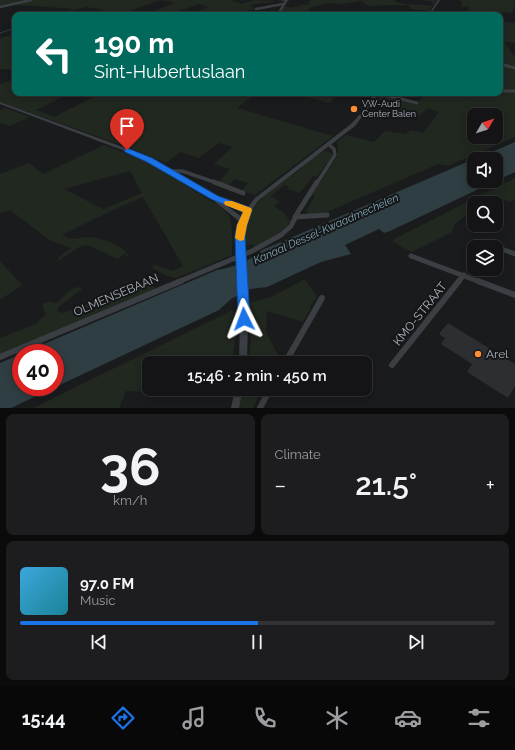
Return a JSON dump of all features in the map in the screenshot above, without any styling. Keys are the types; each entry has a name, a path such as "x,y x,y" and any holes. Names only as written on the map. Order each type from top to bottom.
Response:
{"street":[{"path":"0,8 31,0"},
{"path":"277,0 287,0"},
{"path":"280,12 283,4 287,0"},
{"path":"431,12 439,0"},
{"path":"256,9 283,4"},
{"path":"503,65 515,68"},
{"path":"503,91 515,92"},
{"path":"243,356 244,319 240,243 243,221 248,210 262,193 359,119 375,96"},
{"path":"389,96 417,103"},
{"path":"0,103 140,155 170,171 214,198 243,221"},
{"name":"OLMENSEBAAN","path":"0,357 257,248 281,235 291,226 335,155 334,149 328,144"},
{"path":"170,171 182,171 243,194"},
{"path":"214,198 248,210"},
{"path":"295,218 326,216"},
{"path":"503,249 515,254"},
{"path":"411,256 515,295"},
{"name":"KMO-STRAAT","path":"392,365 464,276"},
{"path":"288,356 322,298"},
{"path":"234,408 237,396"},
{"path":"260,408 266,396"}],"shaded area":[{"path":"0,0 161,0 128,12 97,12 103,10 86,7 64,12 73,9 15,5 0,7"},
{"path":"162,0 232,0 241,4 255,0 277,1 251,6 256,9 240,12 194,12 208,7 199,4 177,12 150,12 175,3"},
{"path":"310,0 393,0 406,4 431,6 433,2 422,0 437,0 429,11 411,9 408,5 368,6 361,1 342,4 326,3 308,9 310,10 305,12 281,11 283,6 292,7 311,4 307,2 311,1"},
{"path":"460,0 515,0 513,3 515,3 512,13 491,11 491,8 490,12 468,12 469,6 461,7 462,3"},
{"path":"503,21 515,23 515,43 504,42 515,57 515,67 503,64"},
{"path":"12,35 12,70 0,69 0,38"},
{"path":"503,66 515,68 515,137 503,142 503,108 467,108 467,144 499,144 480,152 467,152 467,158 448,166 438,164 325,213 310,216 306,211 315,196 312,194 337,157 337,142 346,135 374,142 385,131 406,134 410,130 423,133 439,112 428,108 420,115 396,113 401,104 376,99 378,96 387,96 422,105 417,103 424,96 503,96"},
{"path":"12,80 12,96 65,96 36,110 54,117 95,96 252,96 237,108 333,136 255,195 242,191 248,183 235,179 228,186 218,183 230,169 214,164 232,147 219,143 199,158 180,152 166,163 133,149 0,102 0,84"},
{"path":"303,96 323,96 334,98 330,103"},
{"path":"5,108 30,117 10,126 0,123 0,110"},
{"path":"104,145 148,162 219,206 230,217 232,231 232,255 176,278 167,276 152,268 154,264 171,271 183,266 143,197 62,235 72,239 94,237 106,240 123,249 129,257 124,254 118,259 87,245 81,246 58,261 59,257 71,248 51,241 10,210 0,214 0,174 29,163 43,174","holes":["130,171 142,193 103,209 64,189"]},
{"path":"325,151 330,152 333,155 317,177 313,176 300,193 287,189 289,187 284,185 271,196 280,202 274,206 284,213 290,221 287,226 279,233 255,247 252,244 243,247 245,222 258,202 314,157"},
{"path":"515,178 515,199 510,202 503,199 503,196 479,196 495,188 503,188 503,184"},
{"path":"467,202 467,216 457,222 452,232 412,252 392,240"},
{"path":"0,261 22,285 0,300"},
{"path":"305,279 316,295 316,299 309,307 311,308 303,322 267,311 266,332 278,356 249,356 251,341 249,303 271,297"},
{"path":"150,281 155,289 24,344 12,344 12,349 0,354 0,338 36,324 46,314 43,309 43,304 49,301 56,303 73,288 80,287 82,289 58,307 57,311 62,313 117,293 117,288 128,284 130,287"},
{"path":"233,310 235,340 233,356 142,356 142,392 126,391 119,408 33,408 57,396 64,396 64,393"},
{"path":"242,396 259,396 253,408 239,408"}],"water":[{"path":"515,142 515,172 503,178 503,152 491,152"},
{"name":"Kanaal Dessel-Kwaadmechelen","path":"467,162 467,188 481,188 390,231 384,233 379,229 345,245 351,254 321,262 267,287 250,289 231,299 219,310 64,383 64,344 44,344 217,270 241,263 252,258 262,250"},
{"path":"12,358 12,396 36,396 11,408 0,408 0,363"}],"building":[{"name":"Arel","path":"448,323 515,364 515,386 508,398 467,372 472,364 441,344 445,338 439,334"}],"waterway":[{"path":"0,33 12,29"}],"slow traffic":[{"path":"229,203 235,207 248,210 242,225 240,238"}],"place":[{"name":"VW-Audi Center Balen","path":"354,109"},
{"name":"Arel","path":"478,354"}],"route":[{"path":"127,150 140,155 214,198 220,199 235,207 248,210 245,215 240,236 244,319"}]}
